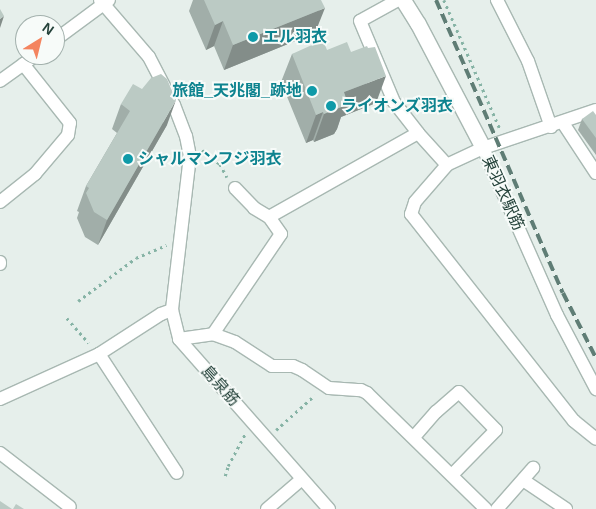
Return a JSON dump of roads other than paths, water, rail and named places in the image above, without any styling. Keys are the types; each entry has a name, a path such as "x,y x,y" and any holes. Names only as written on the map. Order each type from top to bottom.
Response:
{"street":[{"path":"398,0 360,20 394,102 418,133 447,165"},
{"name":"東羽衣駅筋","path":"403,0 418,24 483,148 557,315 596,389"},
{"path":"497,0 528,60 557,125 596,173"},
{"path":"65,32 104,1"},
{"name":"島泉筋","path":"104,1 150,57 174,105 188,142 190,156 172,310 179,339 329,509"},
{"path":"0,81 22,65"},
{"path":"0,202 35,174 68,135 70,123 24,65"},
{"path":"596,110 557,125 483,148 447,165 415,202 411,214 574,421 596,439"},
{"path":"268,217 418,133"},
{"path":"213,334 281,234 268,217 254,208 235,188"},
{"path":"0,399 99,354 161,314 172,310"},
{"path":"179,339 213,334 236,342 272,366 298,368 329,388 361,390 367,393 486,509"},
{"path":"99,354 176,473"},
{"path":"414,437 436,412 459,392 496,430 452,475"},
{"path":"0,453 70,507"},
{"path":"497,509 533,468"},
{"path":"268,509 302,479"},
{"path":"523,480 566,509"}],"railway":[{"path":"436,0 563,293 596,358"}],"place":[{"name":"エル羽衣","path":"253,37"},
{"name":"旅館_天兆閣_跡地","path":"312,91"},
{"name":"ライオンズ羽衣","path":"331,106"},
{"name":"シャルマンフジ羽衣","path":"128,159"}]}
